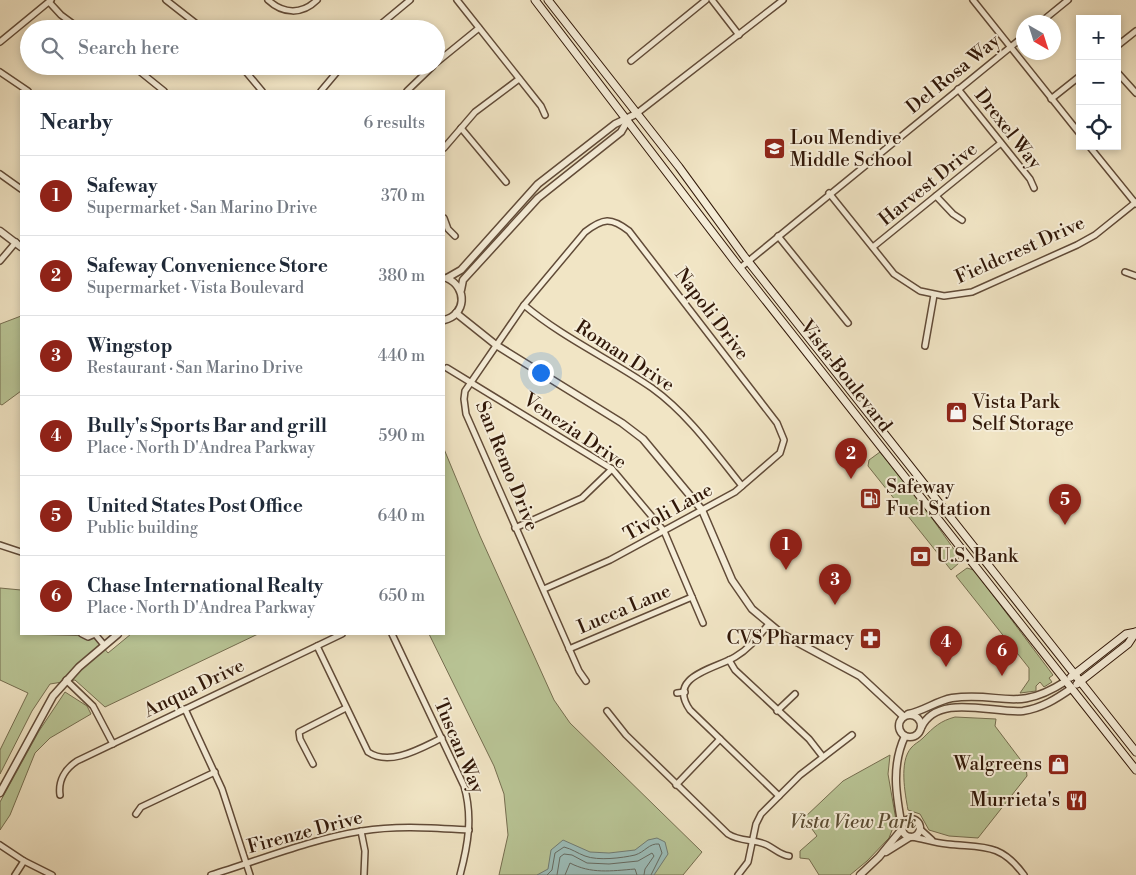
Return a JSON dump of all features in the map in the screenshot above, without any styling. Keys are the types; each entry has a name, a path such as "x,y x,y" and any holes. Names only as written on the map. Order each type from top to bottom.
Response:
{"main road":[{"name":"Vista Boulevard","path":"535,0 740,268 1136,770"},
{"name":"Vista Boulevard","path":"548,0 748,261 1136,752"},
{"path":"1066,681 1119,639 1130,632 1136,632"},
{"path":"1072,688 1128,644 1136,632"}],"street":[{"path":"166,0 192,20"},
{"path":"268,0 280,9 292,12 306,9 317,0"},
{"path":"386,20 410,0"},
{"path":"457,0 545,115"},
{"path":"631,61 706,0"},
{"path":"712,0 739,35"},
{"path":"445,278 455,276 461,270 538,184 615,124 628,120 636,114 783,0"},
{"path":"972,0 1076,129"},
{"path":"1050,15 1068,0"},
{"path":"27,20 50,1 61,15 68,20"},
{"path":"0,42 20,26"},
{"path":"445,56 480,28"},
{"path":"1121,43 1136,31"},
{"name":"Del Rosa Way","path":"740,268 829,193 1016,43"},
{"path":"0,72 27,90"},
{"path":"145,75 163,90"},
{"path":"249,75 261,90"},
{"path":"321,90 334,75"},
{"path":"408,90 424,75"},
{"path":"1121,76 1136,93"},
{"path":"445,147 475,112 519,79"},
{"path":"1051,99 1076,79"},
{"name":"Drexel Way","path":"958,89 1030,179 1034,188"},
{"path":"460,290 463,280 538,198 621,132 628,120"},
{"path":"461,128 506,182"},
{"name":"Harvest Drive","path":"873,247 1002,143"},
{"path":"1092,150 1136,203"},
{"path":"0,174 20,187"},
{"name":"Fieldcrest Drive","path":"829,193 902,281 920,291 934,295 953,296 972,292 1077,245 1095,235 1136,203"},
{"path":"936,196 952,214 962,220"},
{"name":"San Remo Drive","path":"586,680 579,671 544,589 515,528 466,414 464,399 465,391 524,305 585,232 595,224 608,220"},
{"name":"Napoli Drive","path":"608,220 618,222 629,231 778,423 783,436"},
{"path":"445,221 448,229 455,236"},
{"path":"0,231 19,245 0,261"},
{"path":"778,236 848,323"},
{"path":"1125,272 1136,276"},
{"path":"445,278 457,284 462,300 456,313 445,319"},
{"path":"925,346 934,295"},
{"name":"Roman Drive","path":"524,305 547,325 652,388 669,402 694,426 742,486"},
{"path":"456,313 496,345 643,438 702,510 736,586 752,609 768,625 782,634 860,676 906,715 917,718 921,728"},
{"name":"Venezia Drive","path":"447,368 612,469 664,530 703,623"},
{"name":"Tivoli Lane","path":"544,589 610,560 742,486 776,458 783,447 783,436"},
{"path":"515,528 582,498 612,469"},
{"path":"0,545 20,552"},
{"name":"Lucca Lane","path":"569,649 692,597"},
{"path":"768,625 752,645 729,660 694,676 688,682 685,692 690,710 779,796"},
{"path":"96,635 104,646"},
{"path":"0,793 42,713 66,680 117,635"},
{"name":"Anqua Drive","path":"60,795 60,783 70,767 113,744 340,635"},
{"name":"Tuscan Way","path":"392,635 464,786 469,830 460,875"},
{"path":"316,646 364,746 371,756 388,757 404,755 442,738"},
{"path":"729,660 735,670 809,740 823,757"},
{"path":"66,680 93,706 113,744"},
{"path":"905,736 899,726 906,715 951,698 1026,700 1045,694 1066,681"},
{"path":"905,736 916,736 931,716 946,709 1027,710 1049,703 1072,688"},
{"path":"677,693 685,692"},
{"path":"777,711 795,694"},
{"path":"312,764 296,734 346,708"},
{"path":"185,709 224,794 250,875"},
{"path":"607,712 626,736 728,834 734,838 768,845 783,855 789,856"},
{"path":"738,875 748,862 758,819 800,775 852,735"},
{"path":"905,736 898,754 895,770 902,828 905,834 945,844 977,845 991,848 1010,859 1024,875"},
{"path":"676,784 720,739"},
{"path":"136,814 141,807 214,772"},
{"path":"899,806 911,819 917,822 920,829 932,841"},
{"path":"860,875 879,857 902,828 905,821 911,819"},
{"name":"Firenze Drive","path":"211,875 325,839 361,831 397,827 469,830"},
{"path":"879,857 916,835 920,829"},
{"path":"361,831 365,856 364,875"},
{"path":"0,845 24,861 52,875"},
{"path":"15,875 24,861"}],"green space":[{"path":"20,316 20,392 2,405 0,404 0,324"},
{"path":"445,451 480,536 554,700 570,723 702,852 683,875 499,875 508,835 504,794 494,766 429,635 445,635"},
{"path":"880,452 919,500 958,555 959,563 951,570 868,466 869,460"},
{"path":"967,568 974,570 1053,675 1049,678 1052,682 1044,687 1040,682 1036,686 1036,691 1020,693 1029,680 1029,668 956,576"},
{"path":"0,588 20,590 20,635 94,636 108,653 130,635 256,635 105,707 75,680 50,684 32,711 0,774 0,750 28,693 0,680"},
{"path":"65,692 87,706 91,714 50,738 35,753 10,815 0,830 0,802 39,731"},
{"path":"955,717 996,719 995,726 1026,767 1027,776 978,838 949,836 929,830 920,814 908,810 904,778 907,754 912,747 934,728 945,720"},
{"name":"Vista View Park","path":"890,755 888,774 896,820 889,838 867,861 850,875 819,875 809,859 800,858 800,851 817,836 804,818 843,781"}],"water":[{"path":"657,838 665,842 668,854 654,875 537,875 548,869 551,850 563,840 590,852 609,853 635,850 648,840"}],"place":[{"name":"Lou Mendive Middle School","path":"774,149"},
{"name":"Vista Park Self Storage","path":"956,413"},
{"name":"Safeway Convenience Store","path":"851,479"},
{"name":"Safeway Fuel Station","path":"870,498"},
{"name":"United States Post Office","path":"1065,525"},
{"name":"U.S. Bank","path":"920,556"},
{"name":"Safeway","path":"786,570"},
{"name":"Wingstop","path":"835,605"},
{"name":"CVS Pharmacy","path":"870,638"},
{"name":"Bully's Sports Bar and grill","path":"946,667"},
{"name":"Chase International Realty","path":"1002,676"},
{"name":"Walgreens","path":"1058,764"},
{"name":"Murrieta's","path":"1076,800"}]}
